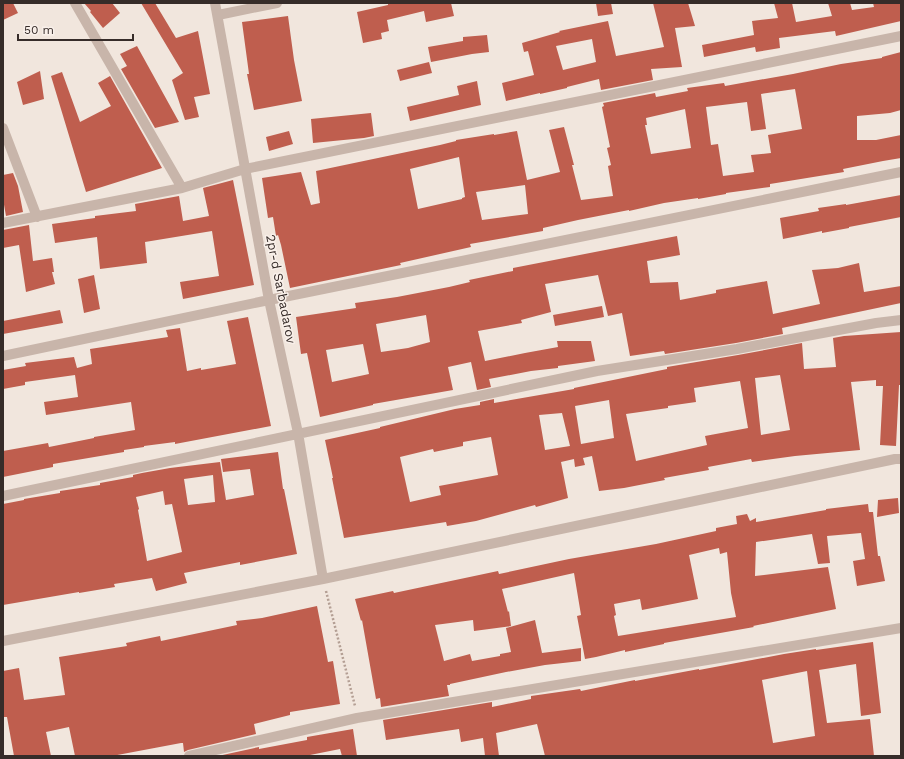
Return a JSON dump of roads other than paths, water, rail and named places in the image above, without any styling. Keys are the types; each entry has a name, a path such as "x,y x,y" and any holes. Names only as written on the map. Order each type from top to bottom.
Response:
{"street":[{"path":"75,3 182,188"},
{"name":"2pr-d Sarbadarov","path":"216,3 269,300 298,433 323,579"},
{"path":"218,15 278,3"},
{"path":"3,223 182,188 245,169 901,36"},
{"path":"3,128 37,216"},
{"path":"3,356 269,300 901,172"},
{"path":"3,496 597,371 737,349 876,323 901,320"},
{"path":"3,642 323,579 895,459 901,459"},
{"path":"189,756 357,718 901,628"}]}
